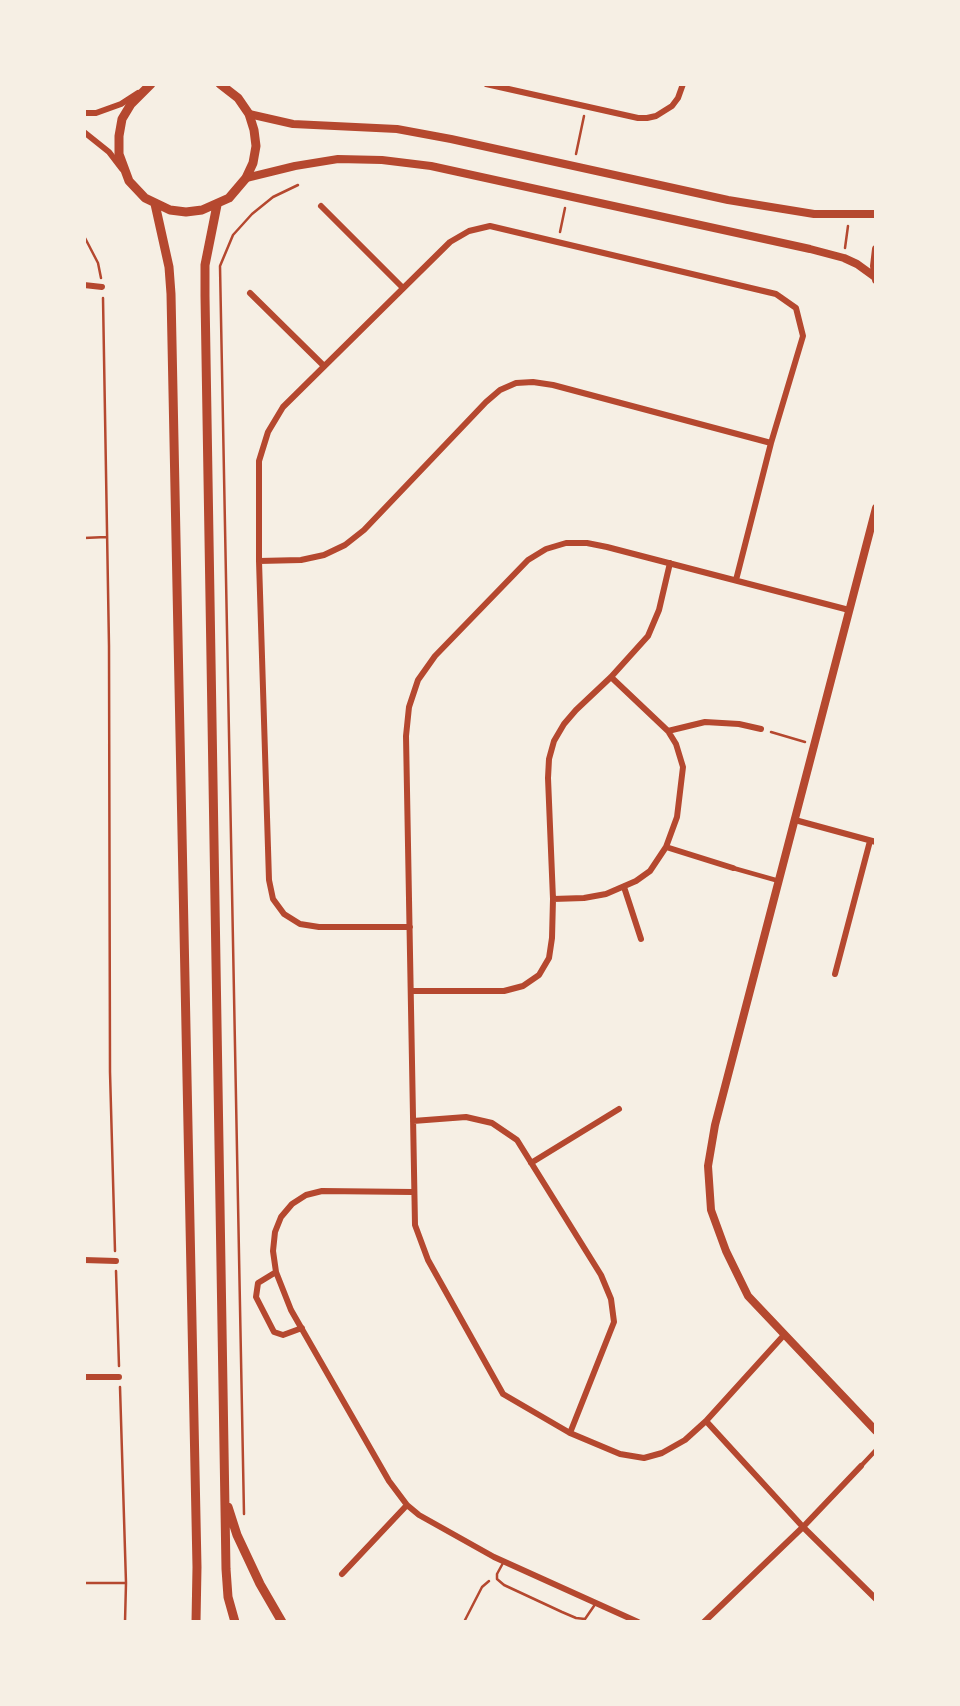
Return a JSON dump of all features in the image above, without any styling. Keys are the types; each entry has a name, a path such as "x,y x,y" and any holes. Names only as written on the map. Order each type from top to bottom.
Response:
{"main road":[{"path":"147,87 131,104 122,119 118,136 124,171 136,190 155,204 186,212 202,210 229,198 246,178 253,163 256,146 249,114 238,98 222,85"},
{"path":"155,204 169,267 171,294 196,1622"},
{"path":"217,205 205,275 225,1495 228,1597 235,1622"},
{"path":"225,1495 237,1535 282,1622"}],"street":[{"path":"486,84 638,118 656,116 672,106 683,84"},
{"path":"84,114 96,113 121,104 147,87"},
{"path":"249,114 293,124 397,130 451,139 728,200 814,214 876,214"},
{"path":"84,132 109,152 124,171"},
{"path":"246,178 338,159 382,160 431,166 844,258 857,264 876,279"},
{"path":"321,206 403,288"},
{"path":"410,927 319,927 300,924 284,914 273,899 269,880 259,561 259,461 268,432 283,407 450,242 469,230 490,226 776,294 796,308 803,336 771,443 736,580"},
{"path":"876,249 876,279"},
{"path":"84,285 102,287"},
{"path":"250,293 324,366"},
{"path":"259,561 301,560 324,555 345,545 364,530 486,402 500,390 516,383 553,385 771,443"},
{"path":"876,508 715,1125 709,1166 711,1210 726,1251 748,1296 876,1432"},
{"path":"784,1335 706,1422 685,1440 662,1453 644,1458 620,1454 570,1433 503,1394 428,1260 415,1225 407,726 409,707 418,680 435,656 528,560 546,549 566,543 587,542 849,610"},
{"path":"411,991 504,991 523,986 539,975 549,958 553,899 549,759 554,741 564,724 648,636 659,610 670,563"},
{"path":"553,899 584,898 624,887 650,871 666,847 677,817 683,767 676,744 668,731 611,677"},
{"path":"668,731 705,722 739,724 761,729"},
{"path":"795,820 873,841 835,974"},
{"path":"666,847 780,881"},
{"path":"624,887 641,939"},
{"path":"531,1163 619,1110"},
{"path":"413,1121 466,1117 492,1124 517,1140 601,1275 611,1299 614,1322 570,1433"},
{"path":"413,1192 322,1191 306,1195 292,1204 281,1217 272,1251 282,1292 389,1481 407,1506 419,1516 504,1562 638,1622"},
{"path":"84,1261 116,1261"},
{"path":"276,1272 258,1283 256,1297 274,1332 283,1335 302,1328"},
{"path":"84,1377 119,1377"},
{"path":"706,1422 803,1527 876,1599"},
{"path":"704,1622 803,1527 876,1450"},
{"path":"342,1574 407,1506"}],"lane":[{"path":"504,1562 497,1574 504,1585 576,1618 585,1619 596,1604"}],"path":[{"path":"574,166 586,106"},
{"path":"246,1523 242,1486 227,532 220,266 233,235 252,214 273,197 298,185"},
{"path":"558,242 568,195"},
{"path":"844,258 849,215"},
{"path":"84,236 98,263 102,287 110,1059 125,1622"},
{"path":"84,538 106,537"},
{"path":"761,729 815,745"},
{"path":"464,1622 482,1587 486,1582 498,1579"},
{"path":"84,1583 126,1583"}]}
